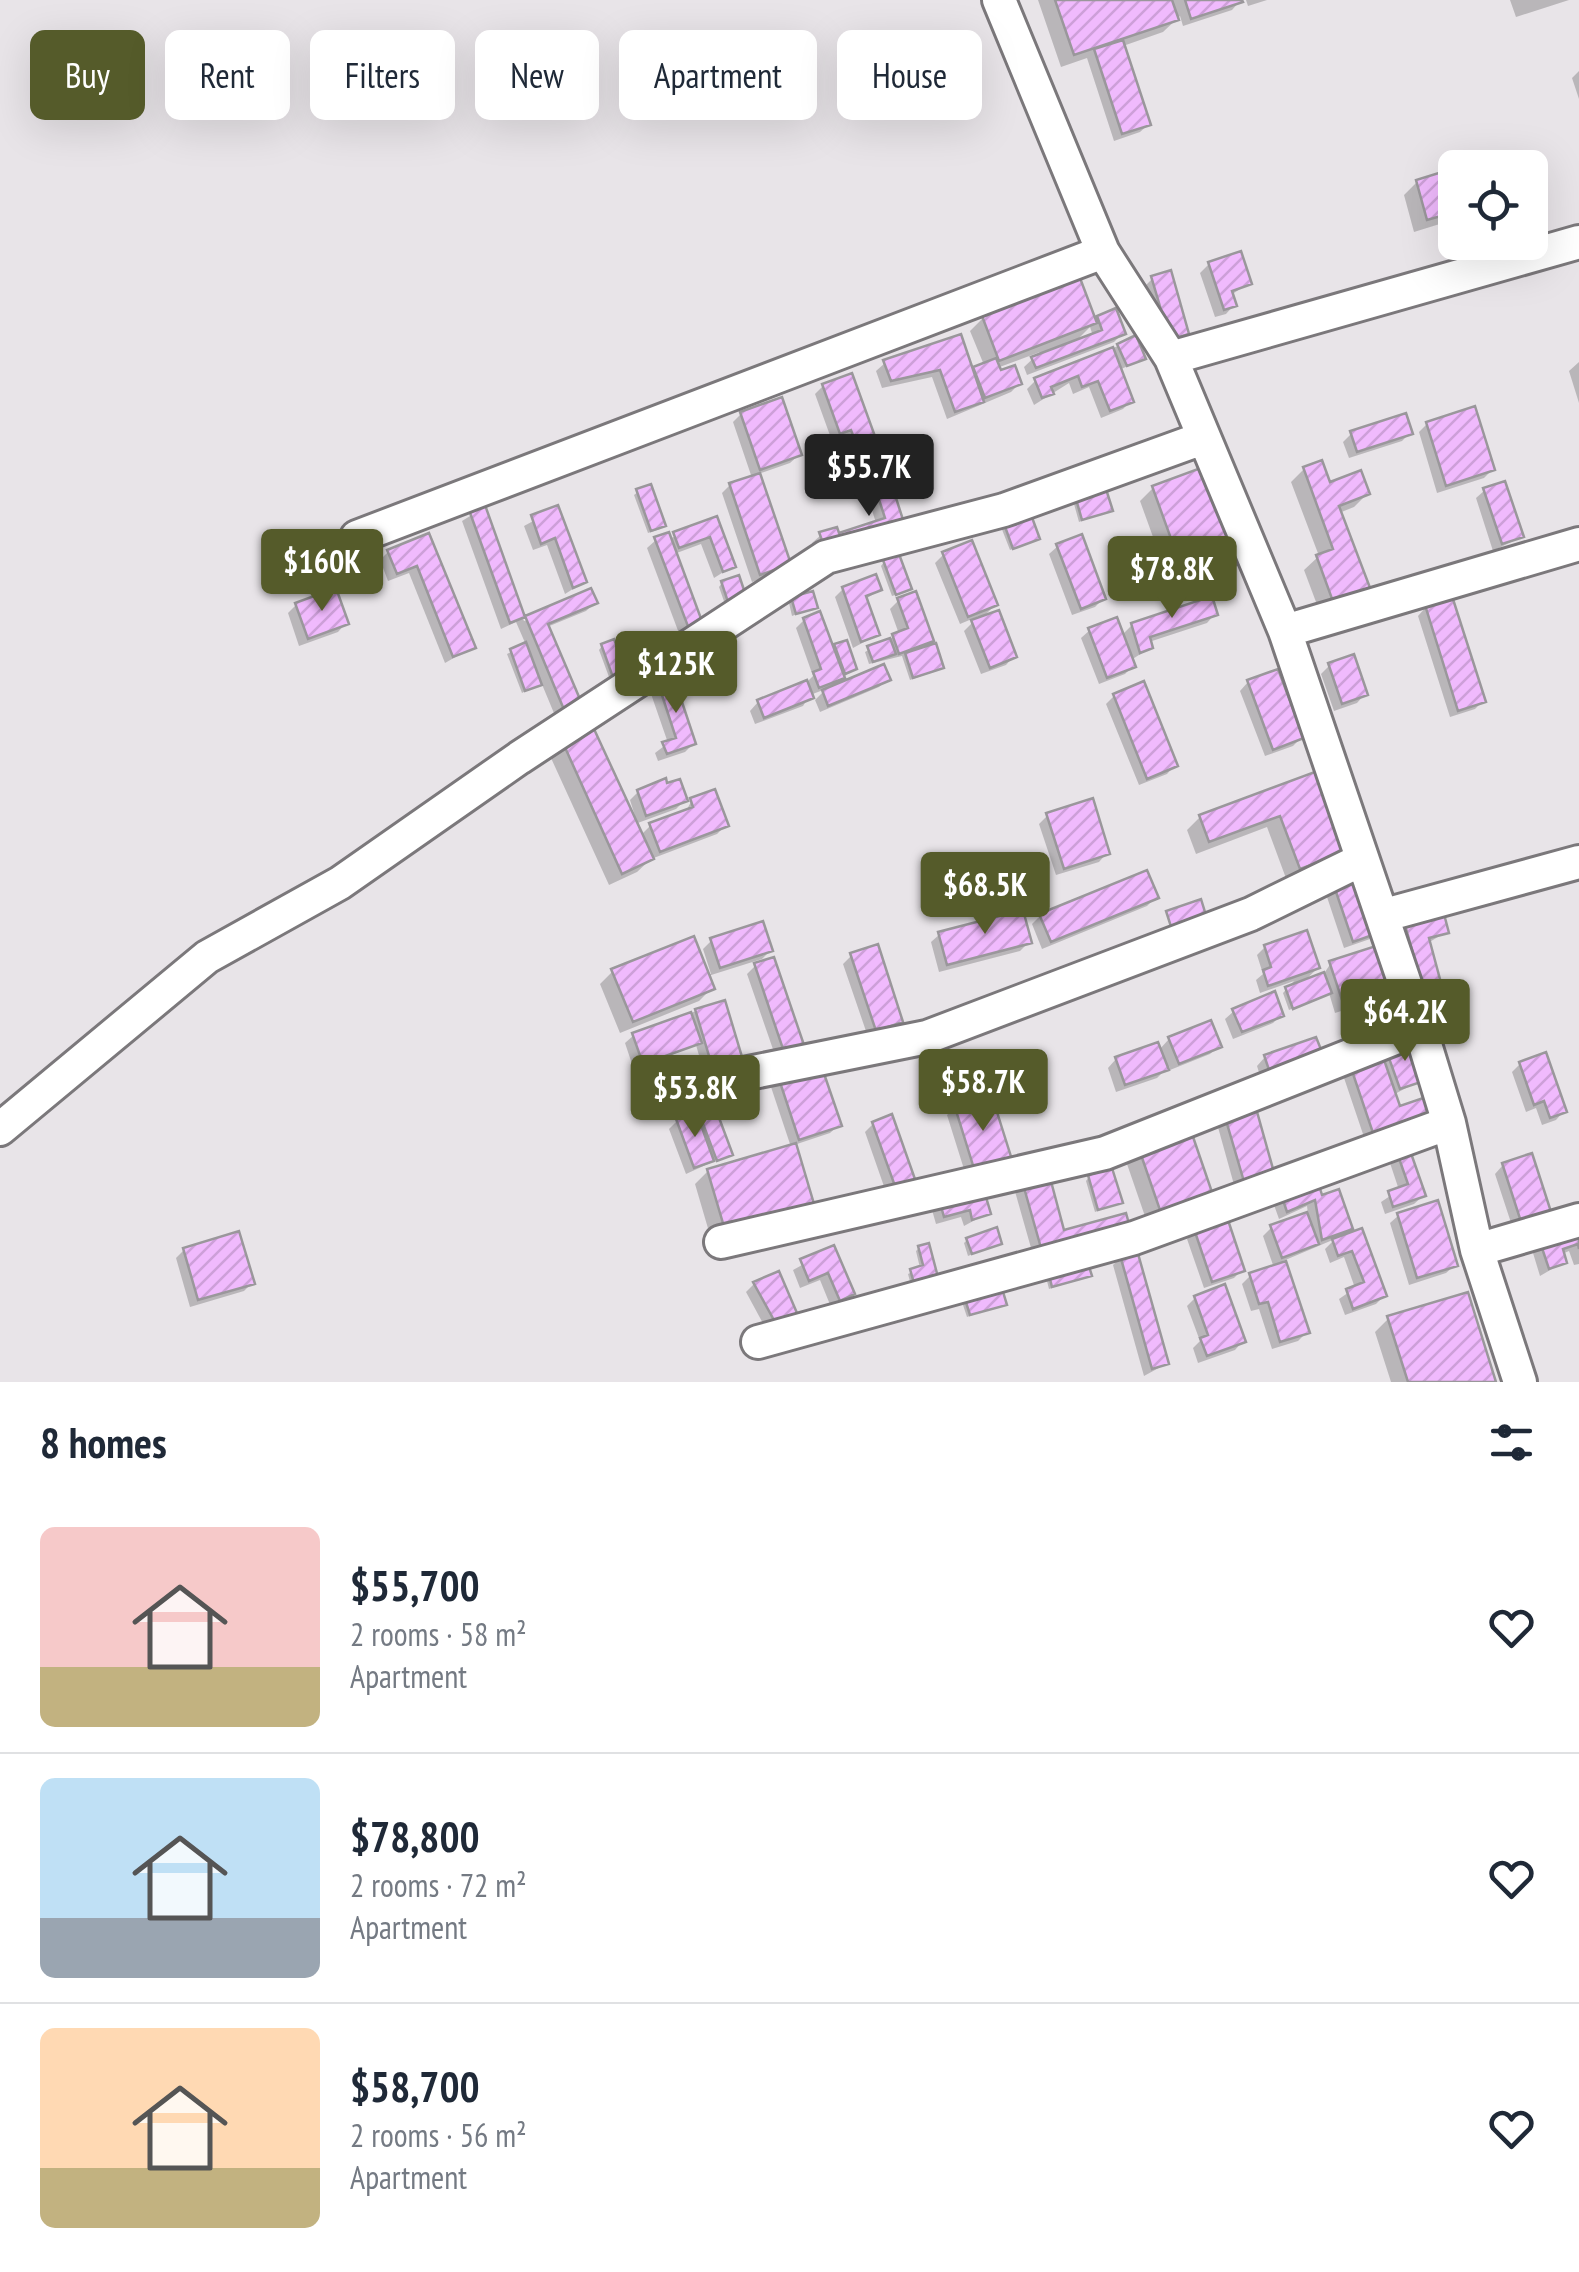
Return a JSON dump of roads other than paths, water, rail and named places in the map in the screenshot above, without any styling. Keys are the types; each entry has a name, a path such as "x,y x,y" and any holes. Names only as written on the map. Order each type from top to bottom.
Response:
{"street":[{"path":"999,0 1103,252 1172,358 1202,438 1286,631 1420,1028 1449,1122 1477,1250 1520,1382"},
{"path":"1172,358 1579,242"},
{"path":"357,536 1103,252"},
{"path":"0,1128 207,957 340,883 520,758 826,557 1004,510 1202,438"},
{"path":"1286,631 1579,544"},
{"path":"659,1091 928,1037 1251,914 1362,860"},
{"path":"1385,916 1579,862"},
{"path":"721,1242 1105,1152 1420,1028"},
{"path":"758,1342 1134,1238 1449,1122"},
{"path":"1477,1250 1579,1220"}]}
